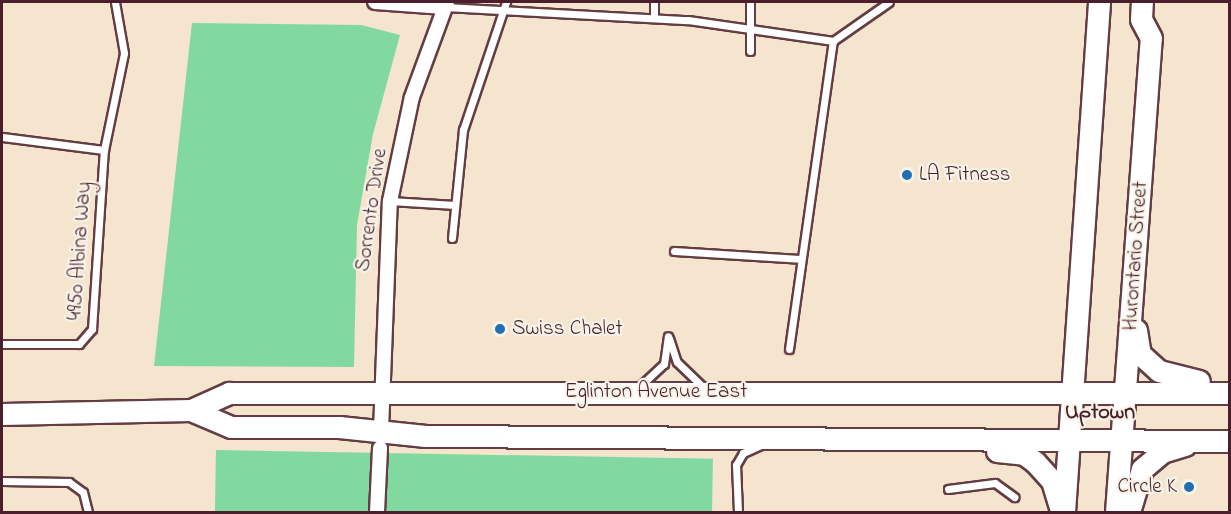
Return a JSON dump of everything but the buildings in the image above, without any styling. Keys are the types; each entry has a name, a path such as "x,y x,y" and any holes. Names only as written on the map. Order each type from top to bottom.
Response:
{"main road":[{"path":"1062,513 1070,440 1099,2"},
{"name":"Hurontario Street","path":"1116,513 1151,38 1141,20 1142,2"},
{"path":"1134,291 1137,338 1149,363 1182,381 1230,381"},
{"name":"Eglinton Avenue East","path":"2,414 191,410 229,393 1230,393"},
{"name":"Eglinton Avenue East","path":"191,410 231,427 381,440 778,438 1230,441"},
{"path":"930,440 952,451 1024,454 1052,481 1062,513"},
{"path":"1130,513 1135,480 1149,461 1206,440"}],"street":[{"path":"375,2 446,4"},
{"name":"Sorrento Drive","path":"377,513 390,201 412,97 446,4"}],"lane":[{"name":"4950 Albina Way","path":"2,344 66,345 89,338 104,150 124,53 115,2"},
{"path":"654,2 654,17"},
{"path":"750,2 750,51"},
{"path":"446,4 505,4 750,26 833,41 889,2"},
{"path":"452,238 463,130 505,4"},
{"path":"789,349 800,259 811,223 833,41"},
{"path":"2,137 104,150"},
{"path":"390,201 455,205"},
{"path":"674,251 800,259"},
{"path":"628,393 655,377 664,364 668,336 677,362 709,392"},
{"path":"738,513 736,465 742,453 778,438"},
{"path":"2,481 69,482 83,492 88,513"},
{"path":"948,489 995,483 1014,497"}],"green space":[{"path":"192,23 361,25 400,35 373,134 357,225 354,367 154,366"},
{"path":"216,450 713,459 712,512 215,512"}],"place":[{"name":"LA Fitness","path":"907,175"},
{"name":"Swiss Chalet","path":"500,329"},
{"name":"Circle K","path":"1189,487"}],"district":[{"name":"Uptown","path":"1100,414"}]}
